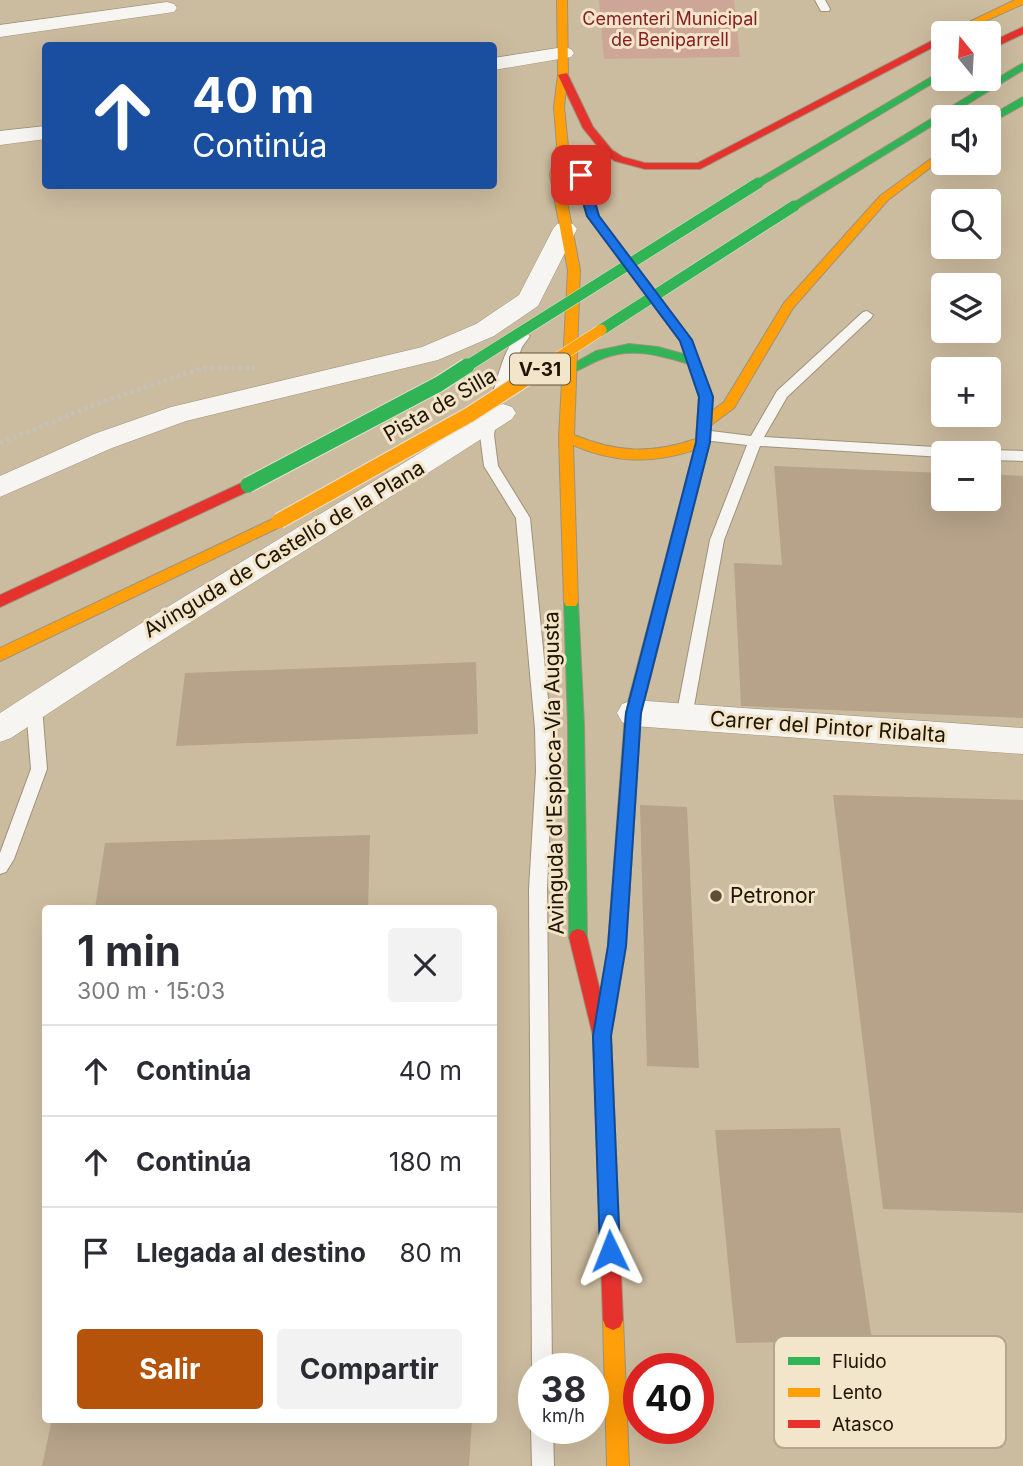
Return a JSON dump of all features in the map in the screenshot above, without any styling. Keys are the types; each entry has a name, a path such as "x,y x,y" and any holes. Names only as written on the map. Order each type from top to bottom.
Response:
{"main road":[{"path":"562,0 564,53 559,107 564,145 581,175 593,216 686,340 706,397 703,433 634,713 617,946 602,1036"},
{"path":"977,21 1023,0"},
{"path":"1001,41 1023,30"},
{"path":"563,75 598,143 620,159 657,169 700,166 931,43"},
{"name":"Pista de Silla","path":"0,655 279,521 469,415 794,206 1023,66"},
{"name":"Pista de Silla","path":"0,601 248,485 439,384 758,183 931,80"},
{"path":"1001,114 1023,100"},
{"name":"Avinguda d'Espioca-Vía Augusta","path":"564,145 556,175 574,270 566,437 576,725 578,943 602,1036 618,1466"},
{"path":"566,437 618,457 644,459 673,453 703,433 729,405 788,306 884,198 931,162"},
{"path":"568,370 597,352 627,345 657,348 693,361"}],"street":[{"path":"0,31 167,8"},
{"path":"53,24 55,42"},
{"path":"497,64 564,53"},
{"path":"0,138 42,133"},
{"path":"0,487 103,441 180,413 429,354 474,335 529,300 565,229"},
{"name":"Avinguda de Castelló de la Plana","path":"0,729 132,642 377,494 568,370"},
{"name":"Carrer del Pintor Ribalta","path":"634,713 1023,741"}],"lane":[{"path":"542,1353 538,889 544,771 543,729 523,518 491,467 488,424 516,346 574,270"},
{"path":"684,717 717,540 755,441 782,394 867,315"},
{"path":"703,433 755,441 931,452"},
{"path":"1001,455 1023,456"},
{"path":"0,867 6,859 39,769 34,707"},
{"path":"544,771 576,725"},
{"path":"542,1444 543,1466"}],"green space":[{"name":"Cementeri Municipal de Beniparrell","path":"599,0 734,0 740,57 604,59"}],"building":[{"path":"774,466 931,473 931,511 1001,511 1001,475 1023,476 1023,718 741,706 734,563 782,565"},
{"path":"476,662 478,734 176,746 185,673"},
{"path":"833,795 1023,800 1023,1213 883,1209"},
{"path":"640,805 687,807 699,1068 647,1066"},
{"path":"370,835 368,905 95,905 105,843"},
{"path":"840,1128 871,1336 774,1336 774,1342 736,1343 715,1130"},
{"path":"51,1423 472,1423 469,1466 42,1466"}],"traffic: fast":[{"path":"794,206 1023,66"},
{"path":"758,183 931,80"},
{"path":"1001,114 1023,100"},
{"path":"248,485 439,384 758,183"},
{"path":"601,330 794,206"},
{"path":"568,370 601,354 629,348 658,351 693,361"},
{"path":"571,602 576,725 578,937"},
{"path":"605,1020 617,946 633,713 642,679"}],"traffic: slow":[{"path":"562,0 563,75 559,107 563,145 556,175 574,270 566,459 571,602"},
{"path":"977,21 1023,0"},
{"path":"565,148 581,175 593,216 686,340 706,397 703,442 642,679"},
{"path":"704,423 729,405 788,306 884,198 931,162"},
{"path":"279,521 469,415 601,330"},
{"path":"566,437 602,451 634,456 666,453 703,442"},
{"path":"0,655 279,521"},
{"path":"613,1320 618,1466"}],"traffic: jam":[{"path":"1001,41 1023,30"},
{"path":"563,75 588,128 608,152 619,159 645,166 700,166 931,44"},
{"path":"0,601 248,485"},
{"path":"578,937 602,1036 613,1320"}],"place":[{"name":"Petronor","path":"716,896"}],"route":[{"path":"581,175 593,216 612,245 686,340 706,397 703,442 693,471 634,713 617,946 602,1036 610,1251"}]}
